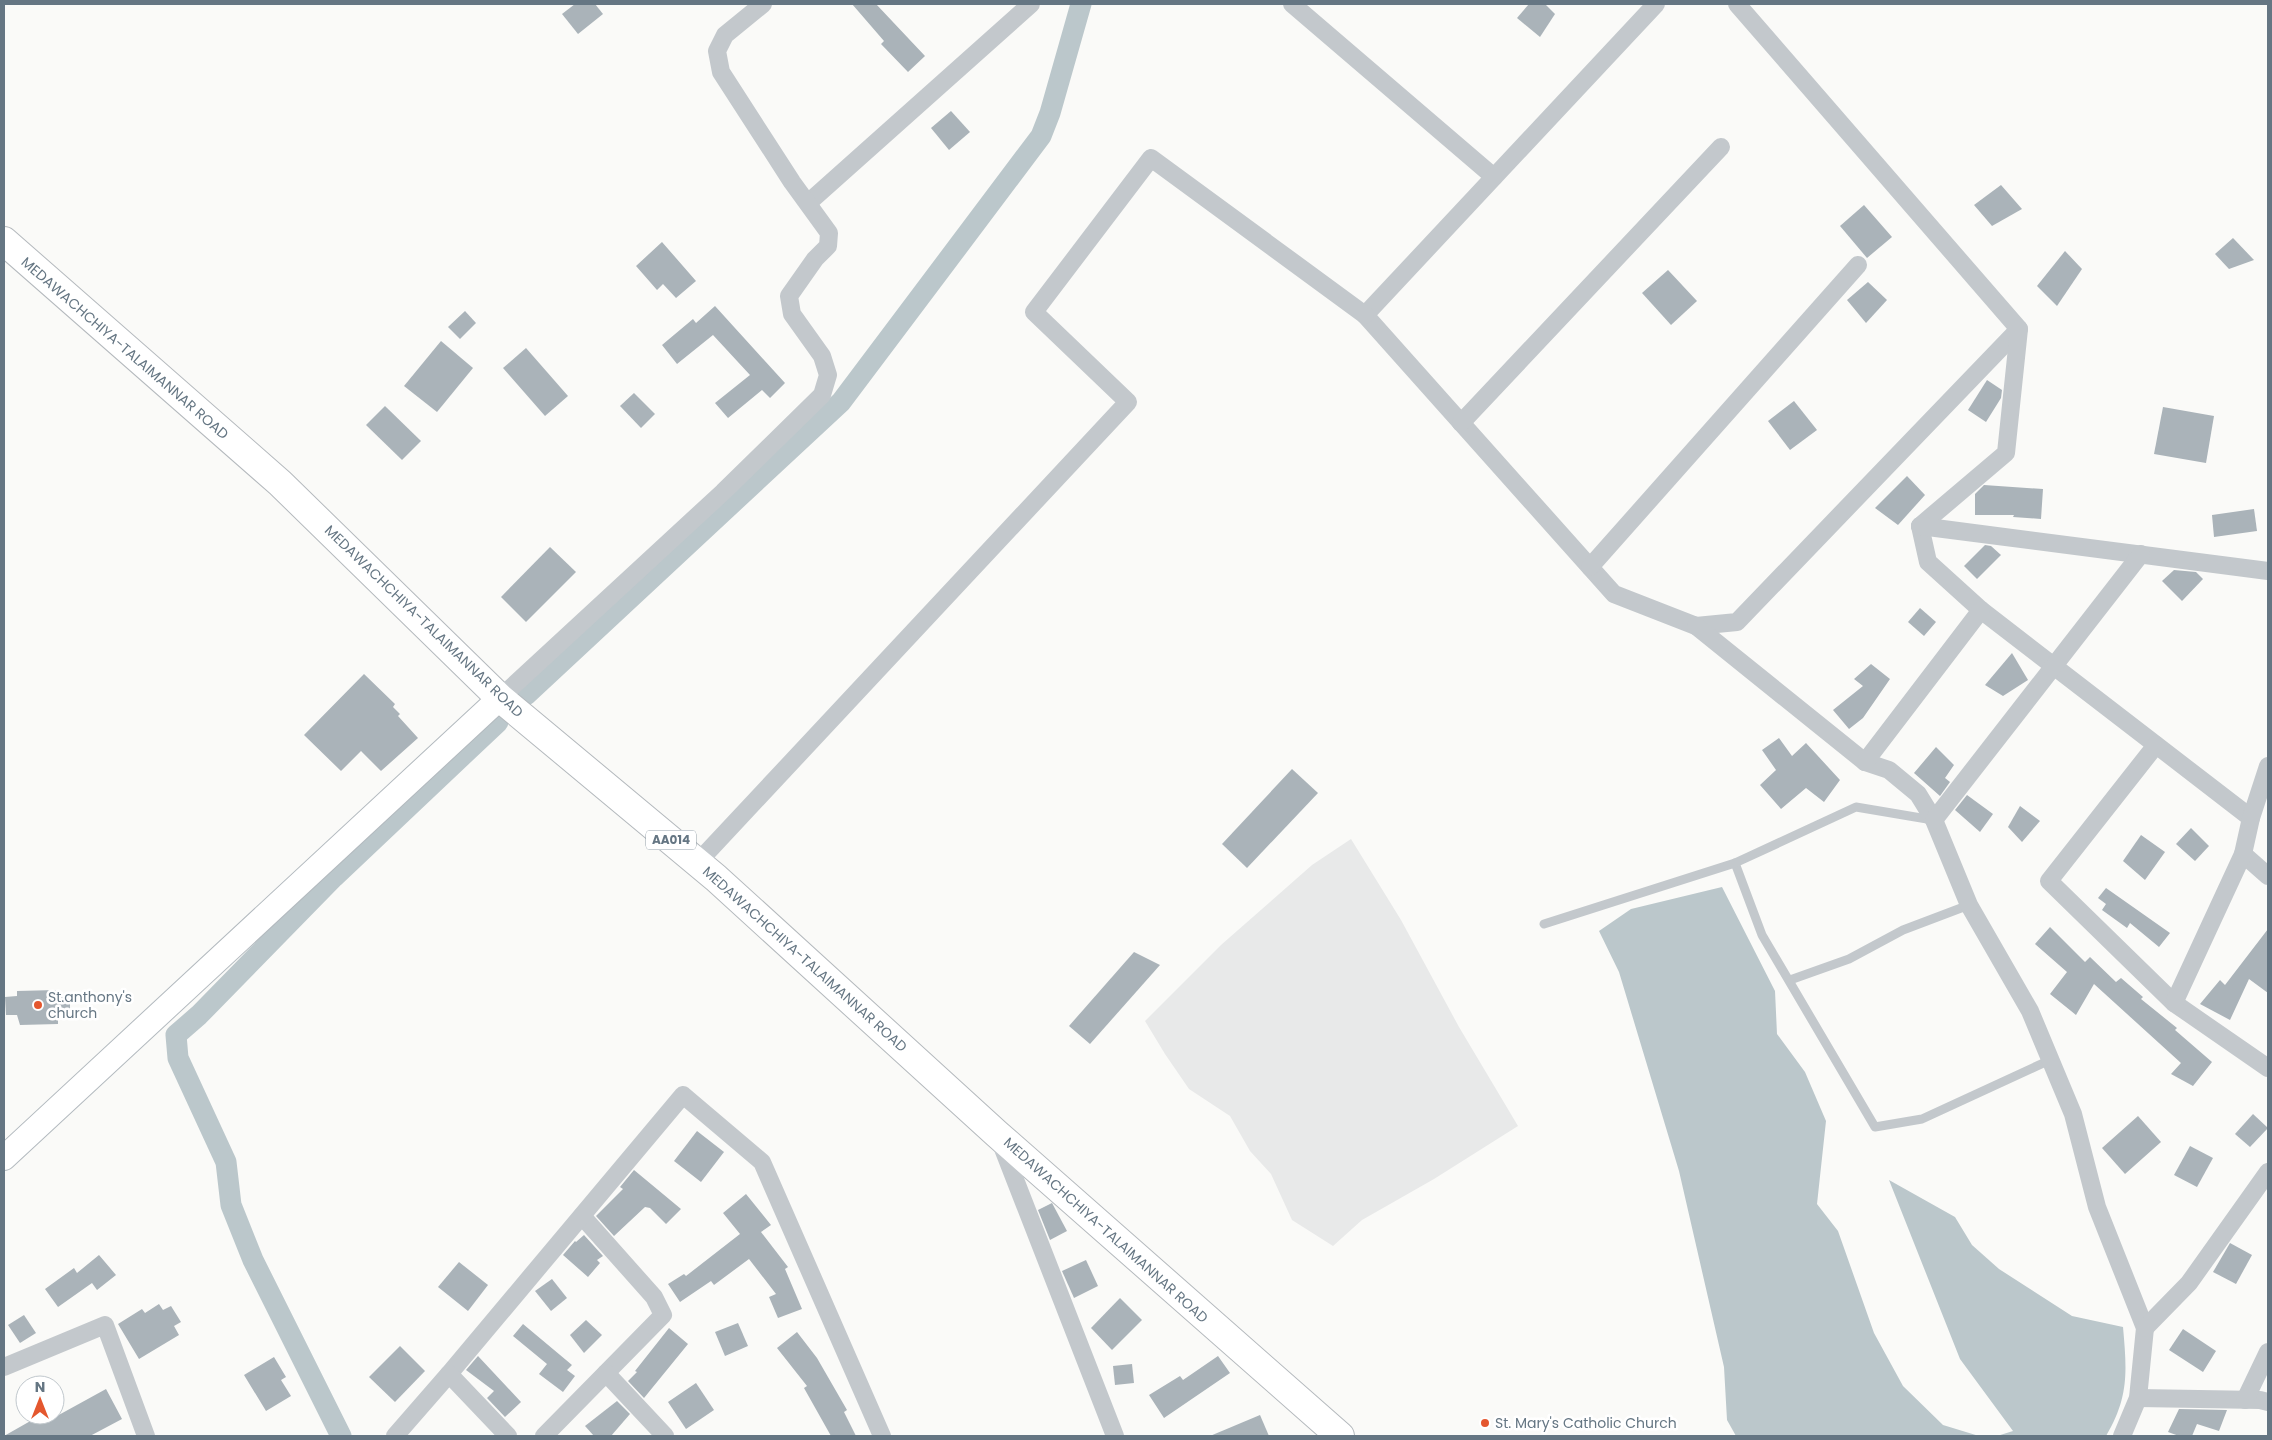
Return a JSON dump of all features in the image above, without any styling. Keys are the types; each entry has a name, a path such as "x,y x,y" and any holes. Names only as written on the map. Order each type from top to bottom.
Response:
{"highway":[{"name":"MEDAWACHCHIYA-TALAIMANNAR ROAD","path":"4,241 280,484 500,698 698,862 998,1134 1340,1436"}],"street":[{"path":"4,1158 723,492 822,394 828,375 822,356 792,314 789,296 815,259 828,246 829,233 721,72 717,51 725,35 763,4"},
{"path":"808,204 1031,4"},
{"path":"1292,4 1494,178"},
{"path":"1365,315 1656,4"},
{"path":"1736,4 2019,329 2006,453 1920,526"},
{"path":"1461,423 1721,146"},
{"path":"698,862 1128,402 1034,312 1151,158 1365,315 1614,594 1696,626 1865,762 1889,770 1918,794 1934,820 1969,905 2030,1010 2073,1114 2097,1207 2145,1328 2138,1398 2122,1436"},
{"path":"1590,567 1858,265"},
{"path":"1696,626 1737,622 2019,329"},
{"path":"1920,526 2268,571"},
{"path":"1920,526 1928,562 1981,610 2251,818"},
{"path":"1934,820 2052,665 2140,554"},
{"path":"1865,762 1981,610"},
{"path":"2156,745 2049,881 2174,1003 2268,1068"},
{"path":"2174,1003 2243,854 2251,818 2268,766"},
{"path":"2243,854 2268,876"},
{"path":"395,1436 683,1095 762,1162 882,1436"},
{"path":"998,1134 1116,1436"},
{"path":"2145,1328 2189,1283 2268,1172"},
{"path":"544,1436 663,1315 654,1297 582,1216"},
{"path":"4,1367 105,1326 146,1436"},
{"path":"2246,1400 2268,1352"},
{"path":"606,1373 665,1436"},
{"path":"449,1374 508,1436"},
{"path":"2138,1398 2268,1402"}],"lane":[{"path":"1544,924 1735,863 1856,807 1934,820"},
{"path":"1735,863 1762,935 1875,1127 1922,1119 2050,1060"},
{"path":"1790,980 1849,959 1903,930 1969,905"}],"shaded area":[{"path":"1351,839 1401,920 1459,1027 1518,1126 1434,1179 1362,1220 1333,1246 1292,1220 1271,1174 1250,1151 1230,1116 1189,1089 1145,1021 1221,945 1312,865"},
{"path":"1722,887 1775,991 1777,1034 1805,1072 1826,1121 1817,1204 1838,1231 1874,1333 1903,1386 1943,1425 1979,1436 1736,1436 1727,1420 1724,1367 1679,1171 1619,972 1599,931 1631,909"},
{"path":"1889,1180 1955,1217 1972,1245 1999,1269 2072,1316 2123,1327 2125,1384 2119,1409 2106,1436 1997,1436 2013,1431 1960,1359"}],"building":[{"path":"575,4 595,4 603,14 578,34 562,14"},
{"path":"852,4 876,4 925,56 908,72 881,44 884,41"},
{"path":"1529,4 1545,4 1555,14 1540,37 1517,18"},
{"path":"951,111 970,132 949,150 931,128"},
{"path":"2001,185 2022,209 1992,226 1974,205"},
{"path":"1864,205 1892,237 1867,258 1840,226"},
{"path":"2233,238 2254,260 2229,269 2215,254"},
{"path":"662,242 696,281 676,298 663,284 657,290 636,266"},
{"path":"2065,251 2082,269 2057,306 2037,286"},
{"path":"1668,270 1697,301 1671,325 1642,293"},
{"path":"1868,282 1887,300 1866,323 1847,300"},
{"path":"715,306 785,383 770,398 762,390 728,418 715,403 750,375 713,335 677,364 662,345 693,319 696,323"},
{"path":"465,311 476,323 460,339 448,327"},
{"path":"441,341 473,368 437,412 404,386"},
{"path":"526,348 568,396 545,416 503,368"},
{"path":"1987,380 2002,390 2001,398 1986,422 1968,410"},
{"path":"634,393 655,414 641,428 620,406"},
{"path":"1794,401 1817,430 1790,450 1768,421"},
{"path":"385,406 421,441 402,460 366,425"},
{"path":"2163,407 2214,416 2206,463 2154,454"},
{"path":"1907,476 1925,495 1898,525 1875,508"},
{"path":"1984,485 2043,489 2041,519 2013,517 2014,515 1975,515 1975,494"},
{"path":"2254,509 2257,531 2214,537 2212,515"},
{"path":"1985,545 1991,546 2001,555 1977,579 1964,566"},
{"path":"550,547 576,572 526,622 501,597"},
{"path":"2174,570 2196,572 2203,579 2182,601 2162,581"},
{"path":"1920,608 1936,622 1924,636 1908,622"},
{"path":"2012,653 2028,680 2003,696 1985,685"},
{"path":"1871,664 1890,679 1863,718 1849,729 1833,710 1863,686 1854,679"},
{"path":"364,674 395,704 393,707 400,714 398,716 418,738 381,771 361,751 341,771 304,735"},
{"path":"1779,738 1792,756 1806,743 1840,780 1824,802 1806,788 1781,809 1760,785 1776,770 1762,750"},
{"path":"1936,747 1954,765 1945,778 1950,782 1940,796 1914,773"},
{"path":"1292,769 1318,793 1247,868 1222,844"},
{"path":"1967,795 1993,814 1980,832 1955,810"},
{"path":"2020,806 2040,821 2022,842 2008,827"},
{"path":"2191,828 2209,846 2195,861 2176,844"},
{"path":"2141,835 2165,852 2145,880 2123,861"},
{"path":"2106,888 2170,933 2159,947 2130,923 2127,928 2102,910 2106,904 2098,898"},
{"path":"2050,927 2085,962 2090,957 2116,982 2121,978 2143,997 2141,999 2177,1028 2175,1030 2212,1062 2193,1086 2171,1074 2181,1063 2094,984 2076,1015 2050,994 2067,972 2035,944"},
{"path":"2268,929 2268,993 2249,979 2230,1020 2200,1004 2220,980 2225,985"},
{"path":"1134,952 1160,965 1090,1044 1069,1026"},
{"name":"St.anthony's church","path":"56,990 56,995 70,995 70,1013 58,1013 58,1024 20,1025 17,1015 6,1015 5,997 17,996 17,991"},
{"path":"2253,1114 2268,1128 2250,1147 2235,1134"},
{"path":"2138,1116 2161,1142 2125,1174 2102,1148"},
{"path":"697,1131 724,1152 701,1182 674,1161"},
{"path":"2190,1146 2213,1158 2197,1187 2174,1175"},
{"path":"634,1170 681,1209 666,1224 650,1208 645,1207 614,1236 596,1216 623,1189 620,1187"},
{"path":"746,1194 771,1225 761,1232 788,1267 785,1269 802,1309 778,1318 769,1297 776,1294 749,1259 714,1285 711,1281 680,1302 668,1284 684,1274 686,1276 740,1234 723,1213"},
{"path":"1052,1203 1067,1231 1050,1240 1038,1210"},
{"path":"584,1235 603,1256 597,1260 600,1263 588,1277 563,1255 575,1241"},
{"path":"2230,1243 2252,1255 2236,1284 2213,1272"},
{"path":"99,1255 116,1275 97,1290 92,1283 58,1307 45,1289 74,1268 77,1273"},
{"path":"1086,1260 1098,1286 1074,1298 1062,1271"},
{"path":"459,1262 488,1285 468,1311 438,1287"},
{"path":"552,1279 567,1298 551,1311 535,1291"},
{"path":"1120,1298 1142,1320 1112,1350 1091,1328"},
{"path":"159,1304 163,1310 171,1306 181,1322 174,1326 179,1335 139,1359 118,1324 142,1309 145,1313"},
{"path":"24,1315 36,1333 20,1343 8,1325"},
{"path":"586,1320 602,1335 584,1353 570,1335"},
{"path":"738,1323 748,1346 725,1356 715,1332"},
{"path":"523,1324 572,1365 567,1370 575,1376 563,1392 539,1374 547,1364 513,1336"},
{"path":"669,1328 688,1344 644,1398 628,1381 637,1372 635,1371"},
{"path":"2183,1329 2216,1351 2203,1372 2169,1350"},
{"path":"797,1332 817,1358 847,1410 844,1412 856,1436 831,1436 804,1388 807,1386 777,1348"},
{"path":"400,1346 425,1371 395,1402 369,1377"},
{"path":"478,1356 521,1402 505,1417 487,1398 494,1391 466,1370"},
{"path":"1218,1356 1230,1373 1164,1418 1149,1395 1180,1376 1183,1380"},
{"path":"274,1357 286,1377 281,1380 291,1396 266,1411 244,1375"},
{"path":"1132,1364 1134,1383 1115,1385 1113,1366"},
{"path":"696,1383 714,1410 686,1429 668,1402"},
{"path":"106,1389 122,1419 90,1436 4,1436 23,1425 65,1425 65,1412"},
{"path":"617,1401 630,1414 611,1436 594,1436 585,1426"},
{"path":"2179,1409 2227,1410 2219,1431 2197,1424 2192,1436 2179,1436 2168,1432"},
{"path":"1260,1415 1269,1436 1210,1436"}],"waterway":[{"path":"526,695 841,402 1041,136 1050,113 1081,4"},
{"path":"341,1436 253,1260 231,1205 226,1162 178,1058 176,1035 199,1015 334,877 498,722"}],"place":[{"name":"St.anthony's church","path":"38,1005"},
{"name":"St. Mary's Catholic Church","path":"1485,1423"}]}
